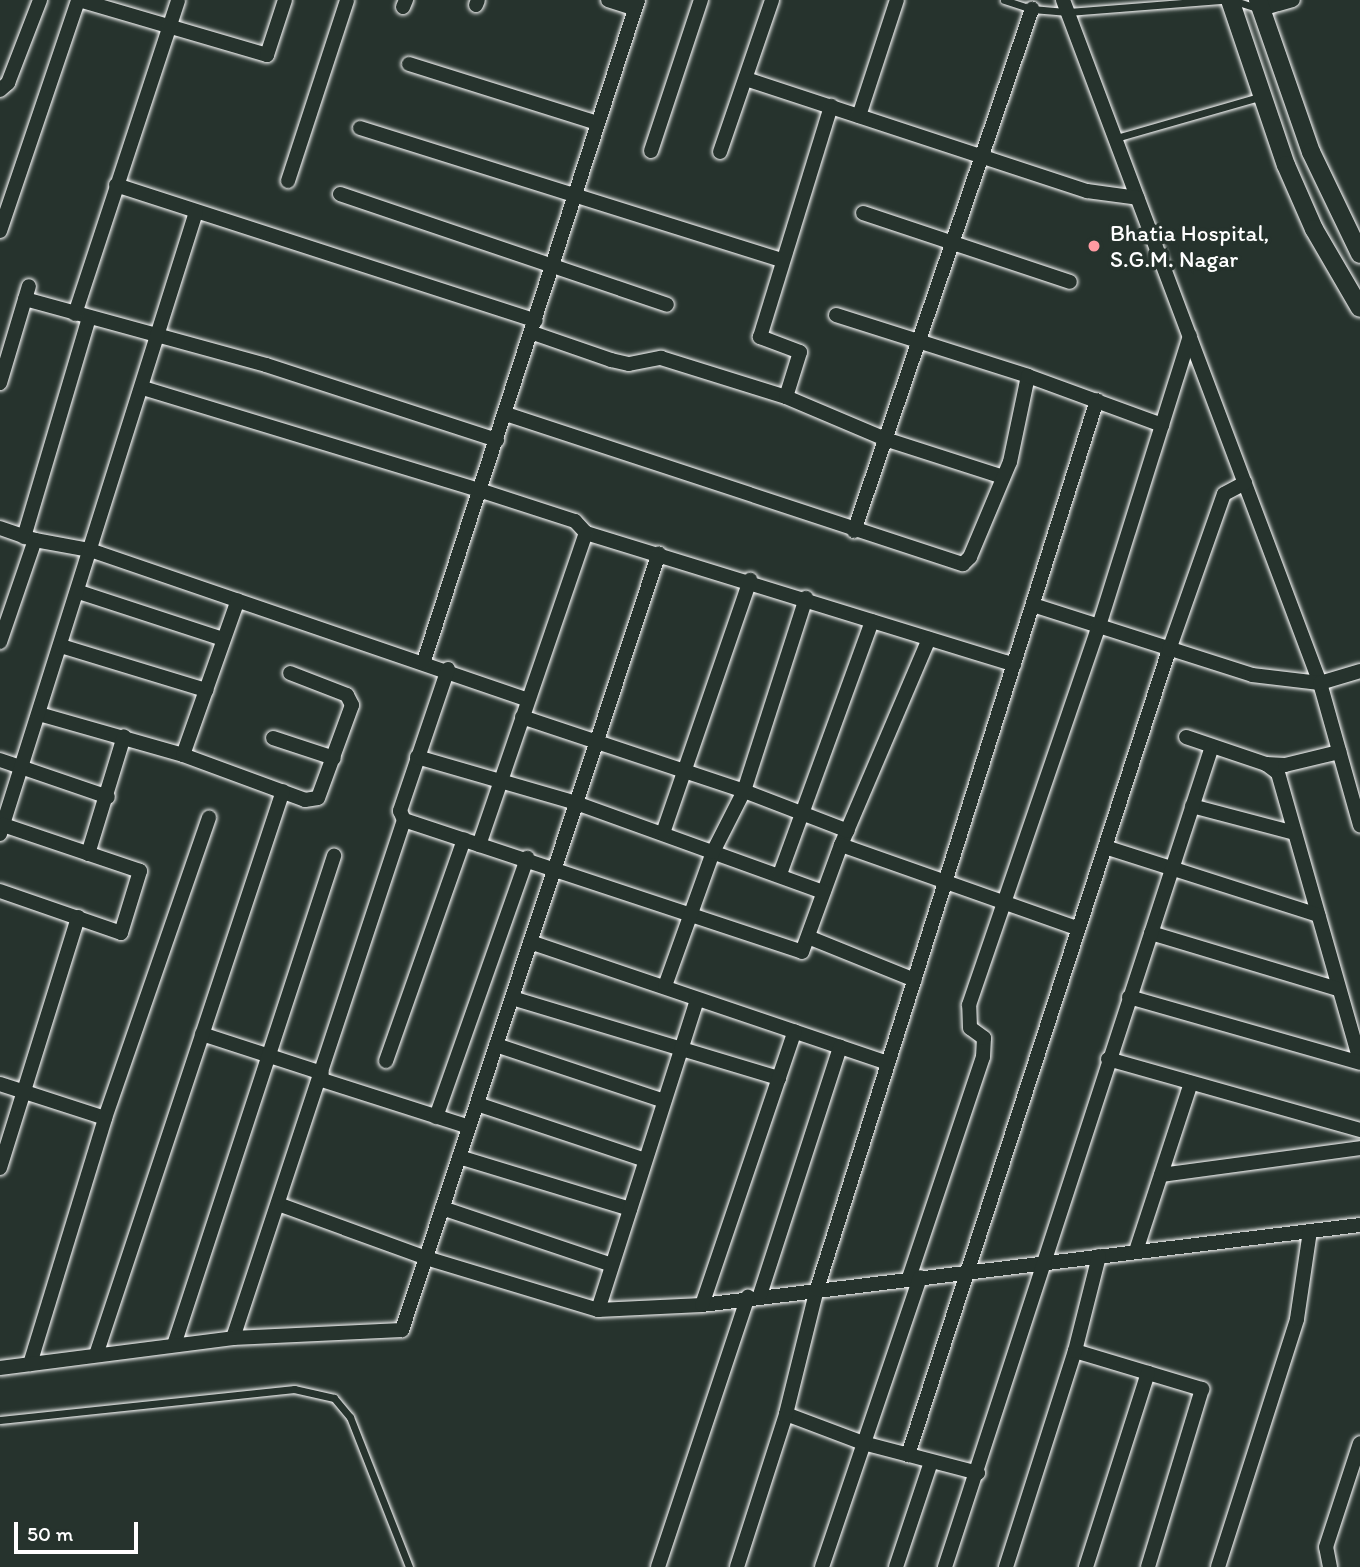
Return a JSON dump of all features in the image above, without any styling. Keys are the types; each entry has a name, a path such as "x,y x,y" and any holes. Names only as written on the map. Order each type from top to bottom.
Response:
{"street":[{"path":"0,90 8,83 40,0"},
{"path":"75,314 178,0"},
{"path":"0,231 83,1 267,55 285,0"},
{"path":"288,181 347,0"},
{"path":"424,661 535,327 574,195 636,4 608,0"},
{"path":"650,151 701,0"},
{"path":"720,152 772,0"},
{"path":"859,116 897,0"},
{"path":"1230,0 1314,229 1360,308"},
{"path":"1293,0 1260,5 1311,152 1360,254"},
{"path":"1066,6 1320,682 1360,825"},
{"path":"853,531 888,440 1032,9"},
{"path":"410,64 597,124"},
{"path":"746,79 1087,191 1138,198"},
{"path":"786,397 800,352 760,337 831,106"},
{"path":"360,128 782,260"},
{"path":"116,185 535,327 611,360 629,363 661,358 786,397 888,440 1003,477"},
{"path":"340,194 667,305"},
{"path":"0,891 121,933 140,871 1,829 159,339 196,212"},
{"path":"863,213 953,246 1070,282"},
{"path":"0,383 27,292 75,314 159,339 266,365 497,440"},
{"path":"836,315 1028,376 1162,425"},
{"path":"0,642 89,318"},
{"path":"822,1567 983,1057 984,1038 970,1028 967,1015 1099,626 1190,336"},
{"path":"506,415 853,531 963,564 970,557 1003,477 1028,376"},
{"path":"143,388 479,489 575,521 586,533 750,580 1014,665"},
{"path":"737,1567 786,1415 817,1289 1097,400"},
{"path":"908,1455 1077,928 1224,494 1245,483"},
{"path":"0,528 29,538 90,551 448,669 528,700"},
{"path":"479,845 586,533"},
{"path":"0,1368 233,1338 402,1331 659,553"},
{"path":"663,833 750,580"},
{"path":"79,592 223,639"},
{"path":"665,986 687,917 713,852 744,791 806,598"},
{"path":"183,755 238,600"},
{"path":"1033,605 1252,675 1320,682 1360,671"},
{"path":"780,874 872,621"},
{"path":"404,820 555,867 687,917 791,952 802,952 841,845 929,639"},
{"path":"61,646 206,690"},
{"path":"233,1338 404,820 400,811 416,757 448,669"},
{"path":"39,714 124,736 183,755 305,800 318,798 352,705 347,695 290,673"},
{"path":"522,717 744,791 848,831"},
{"path":"88,854 108,797 124,736"},
{"path":"1186,737 1266,764 1285,765 1339,752"},
{"path":"273,738 334,758"},
{"path":"945,1567 978,1473 1041,1262 1212,746"},
{"path":"416,757 576,803 780,874 823,892"},
{"path":"0,760 108,797"},
{"path":"1266,764 1278,773 1360,1061"},
{"path":"96,1355 283,791"},
{"path":"1192,806 1295,834"},
{"path":"30,1364 105,1118 209,817"},
{"path":"386,1060 464,839"},
{"path":"841,845 1077,928"},
{"path":"1105,847 1318,915"},
{"path":"174,1345 334,856"},
{"path":"436,1117 527,858"},
{"path":"0,1168 78,917"},
{"path":"1151,933 1338,989"},
{"path":"808,937 915,980"},
{"path":"530,942 888,1063"},
{"path":"1129,997 1360,1061"},
{"path":"512,998 682,1046 779,1078"},
{"path":"598,1310 697,999"},
{"path":"702,1305 795,1031"},
{"path":"202,1034 269,1055 320,1076 469,1127"},
{"path":"496,1045 664,1101"},
{"path":"657,1567 840,1047"},
{"path":"1108,1059 1360,1130"},
{"path":"1136,1251 1191,1083"},
{"path":"0,1084 105,1118"},
{"path":"477,1104 645,1160"},
{"path":"1161,1175 1360,1148"},
{"path":"459,1157 630,1209"},
{"path":"278,1204 426,1258 598,1310 702,1305 754,1296 1360,1225"},
{"path":"442,1208 612,1265"},
{"path":"1218,1567 1297,1319 1310,1231"},
{"path":"1006,1567 1075,1351 1099,1256"},
{"path":"1075,1351 1202,1389 1148,1567"},
{"path":"1086,1567 1148,1373"},
{"path":"786,1415 863,1443 978,1473"},
{"path":"1330,1567 1326,1547 1360,1443"},
{"path":"896,1567 931,1462"}],"lane":[{"path":"1004,0 1032,9 1221,0"},
{"path":"1230,0 1260,5"},
{"path":"1116,138 1263,96"},
{"path":"0,1420 294,1388 334,1398 350,1417 409,1567"}],"place":[{"name":"Bhatia Hospital, S.G.M. Nagar","path":"1094,246"}]}
